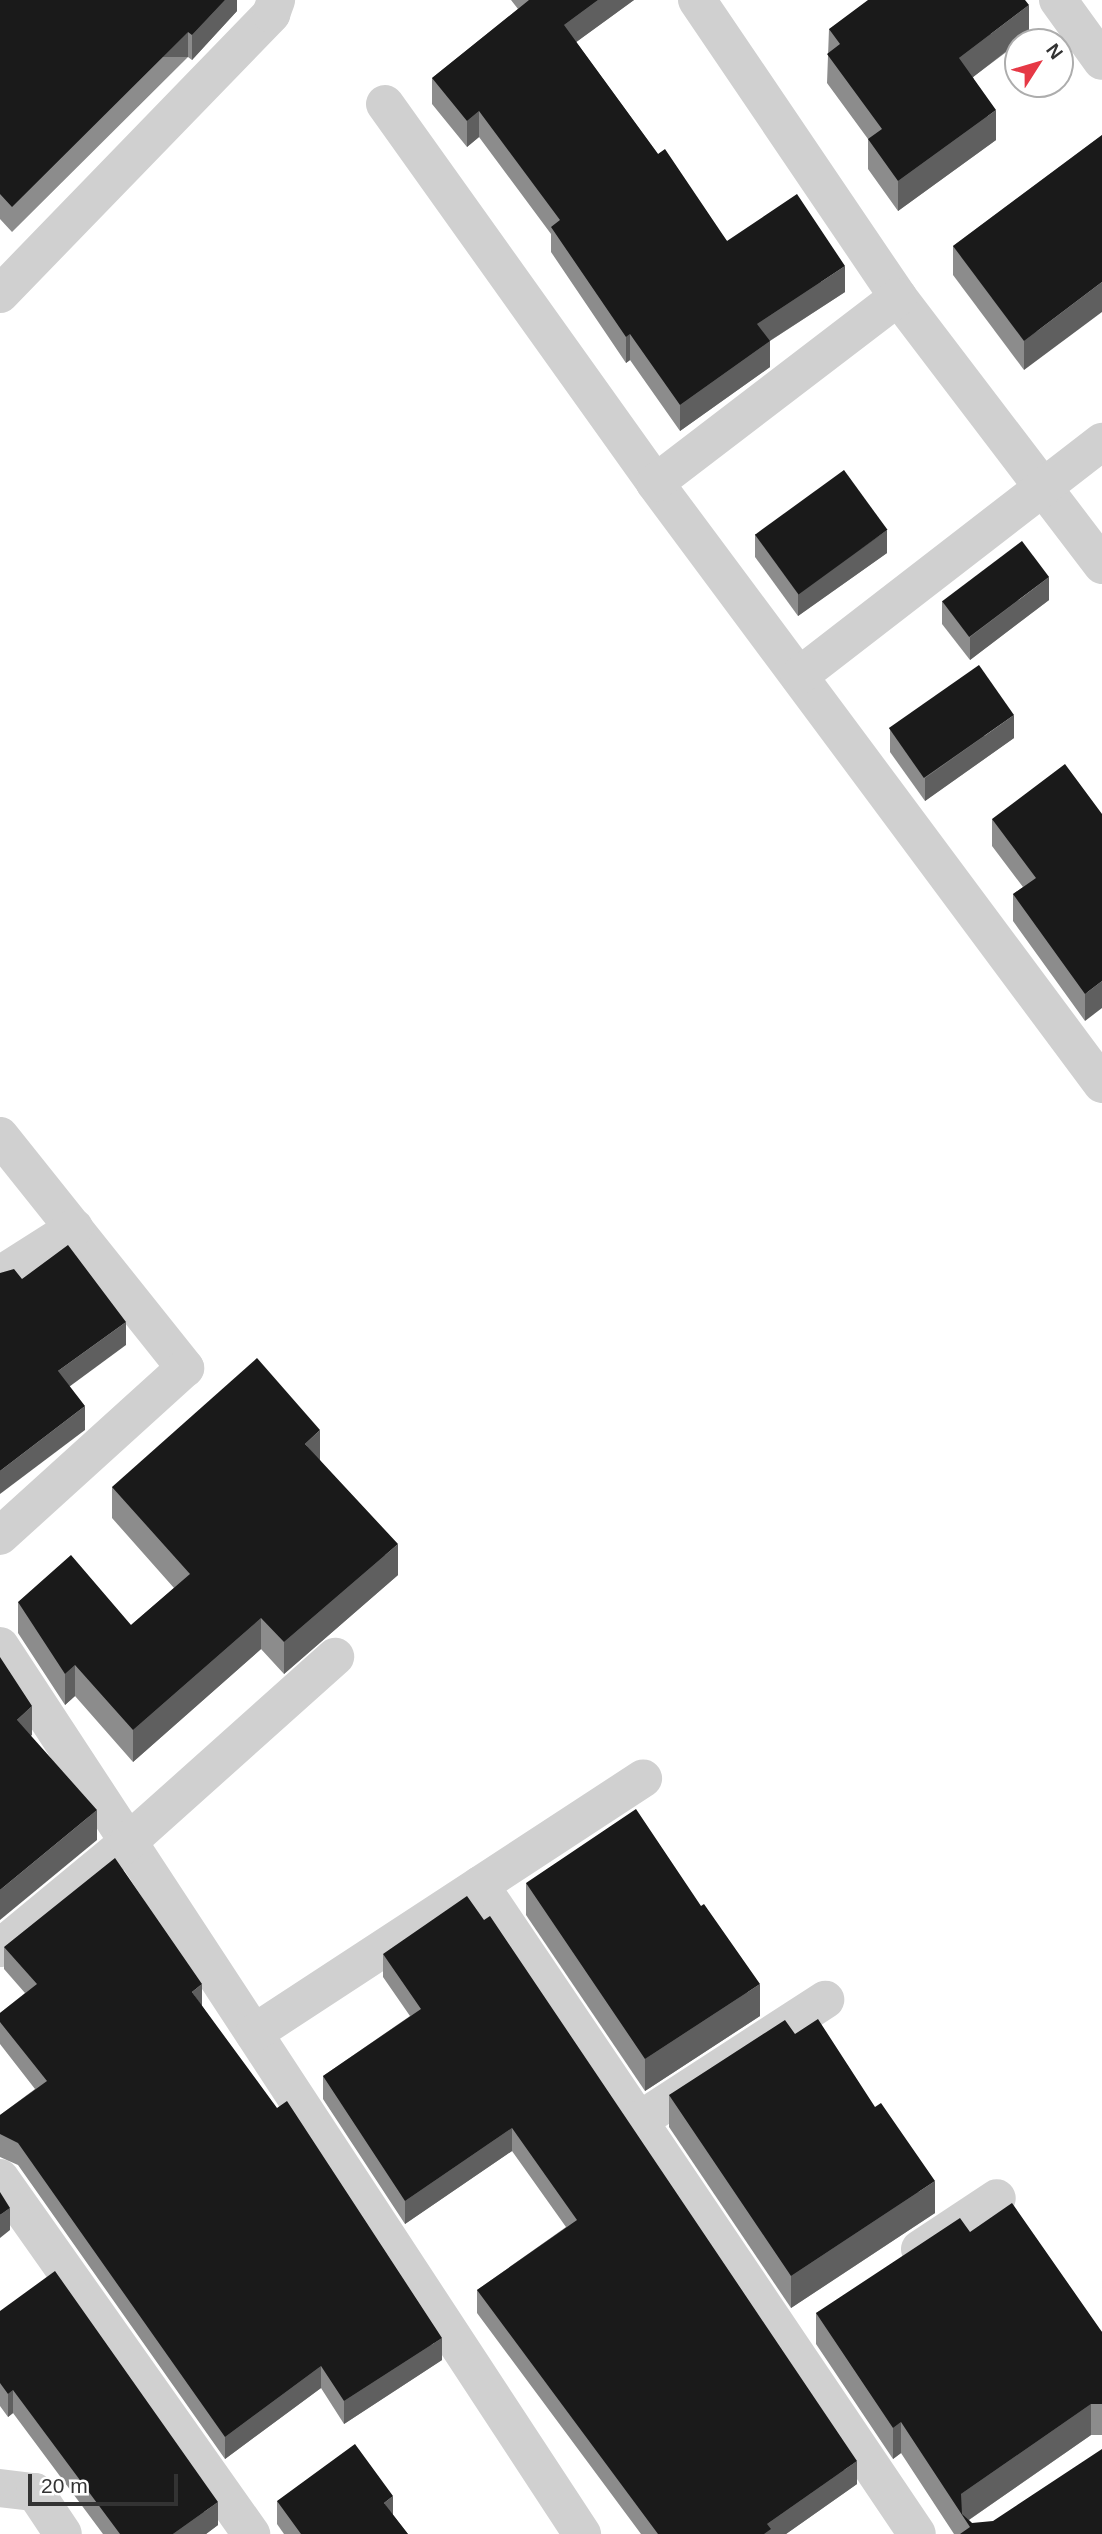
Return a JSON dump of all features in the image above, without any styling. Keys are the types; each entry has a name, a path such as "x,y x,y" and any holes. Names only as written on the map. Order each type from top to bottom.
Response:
{"street":[{"path":"0,294 271,15 276,0"},
{"path":"697,0 898,297 1102,565"},
{"path":"1058,0 1102,61"},
{"path":"385,104 655,483 1102,1084"},
{"path":"655,483 898,297"},
{"path":"799,676 1042,485 1102,442"},
{"path":"0,1136 185,1368 0,1536"},
{"path":"0,1275 74,1228"},
{"path":"0,1646 582,2534"},
{"path":"0,1948 128,1842 335,1657"},
{"path":"254,2033 643,1778"},
{"path":"480,1885 917,2534"},
{"path":"639,2120 825,2000"},
{"path":"0,2178 251,2534"},
{"path":"886,2272 996,2198"},
{"path":"786,2338 819,2316"},
{"path":"0,2488 36,2492 63,2534"}],"building":[{"path":"0,0 225,0 192,35 188,32 12,207 0,194"},
{"path":"529,0 598,0 564,25 658,154 665,149 727,241 797,194 845,266 757,324 770,341 680,405 630,334 626,337 551,227 560,220 479,111 467,121 432,78"},
{"path":"868,0 1025,0 1029,5 959,58 996,110 898,181 868,139 882,129 827,54 840,44 829,29"},
{"path":"1102,135 1102,282 1024,341 953,246"},
{"path":"844,470 887,530 799,595 755,535"},
{"path":"1022,541 1049,577 969,637 942,601"},
{"path":"979,665 1014,715 924,778 889,728"},
{"path":"1065,764 1102,814 1102,981 1085,994 1013,894 1036,878 992,819"},
{"path":"68,1245 126,1322 58,1371 85,1406 0,1471 0,1273 14,1269 22,1279"},
{"path":"257,1358 320,1430 305,1444 398,1544 284,1642 261,1618 133,1730 75,1665 65,1674 18,1602 71,1555 131,1625 190,1574 112,1487"},
{"path":"0,1657 32,1706 17,1720 97,1810 0,1890"},
{"path":"636,1809 701,1906 704,1904 760,1984 645,2059 526,1883"},
{"path":"115,1858 202,1984 192,1992 277,2108 287,2101 442,2338 344,2401 321,2366 225,2437 18,2143 0,2134 0,2115 47,2081 0,2022 0,2013 37,1984 4,1947"},
{"path":"467,1896 484,1920 490,1916 857,2461 767,2524 771,2529 764,2534 658,2534 477,2290 577,2220 512,2128 405,2201 323,2076 421,2009 383,1954"},
{"path":"818,2019 875,2107 881,2103 935,2181 791,2276 669,2095 785,2020 795,2034"},
{"path":"0,2192 10,2208 0,2215"},
{"path":"1012,2203 1102,2332 1102,2404 1091,2404 961,2494 962,2514 972,2523 993,2521 1102,2449 1102,2534 960,2534 970,2527 901,2422 893,2428 816,2313 960,2218 970,2232"},
{"path":"55,2271 218,2502 173,2534 120,2534 13,2390 8,2394 0,2383 0,2311"},
{"path":"355,2444 393,2496 384,2503 408,2534 301,2534 277,2501"}]}
